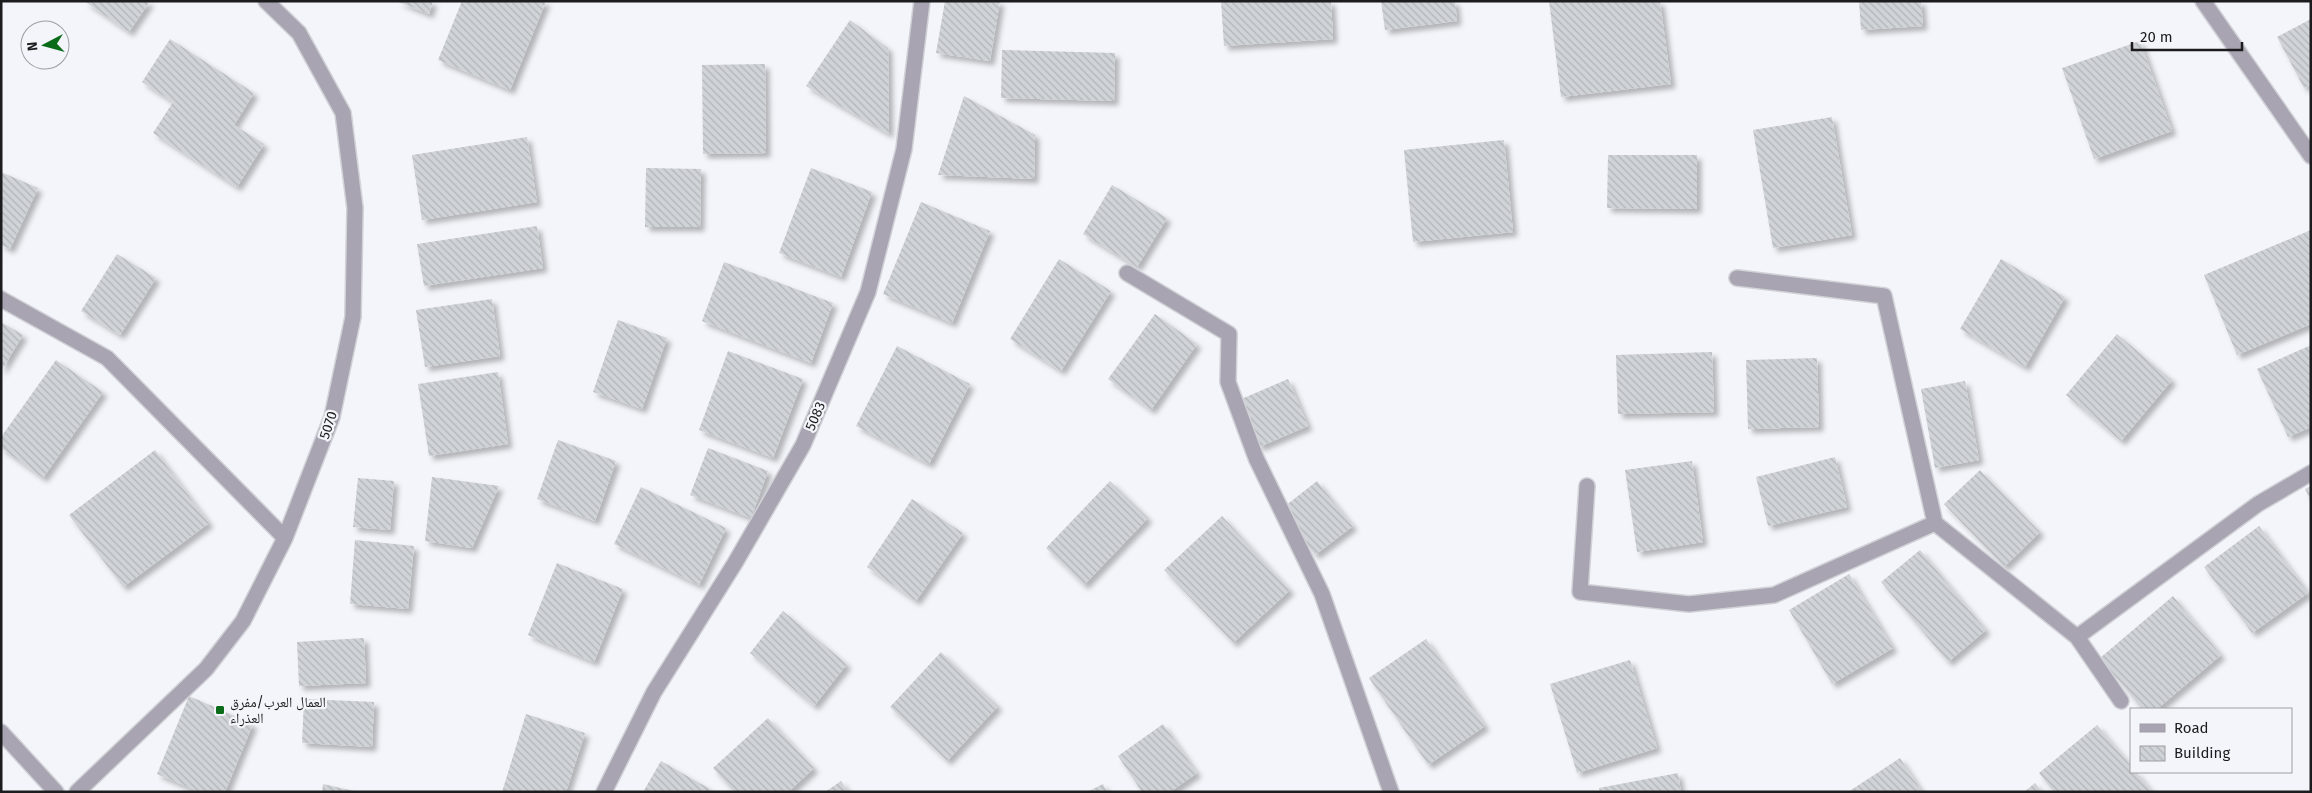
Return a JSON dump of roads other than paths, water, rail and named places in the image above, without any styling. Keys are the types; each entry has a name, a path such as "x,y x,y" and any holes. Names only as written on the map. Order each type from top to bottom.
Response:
{"street":[{"name":"5070","path":"77,792 206,670 243,621 285,538 332,417 353,317 355,208 344,113 299,33 266,1"},
{"name":"5083","path":"604,792 654,692 736,563 803,445 868,292 904,149 922,1"},
{"path":"2203,1 2311,156"},
{"path":"1127,273 1229,334 1228,382 1231,391 1256,458 1322,594 1391,792"},
{"path":"1737,278 1884,296 1935,523 2077,637 2121,701"},
{"path":"1,299 107,358 285,538"},
{"path":"2077,637 2258,504 2311,473"},
{"path":"1587,486 1580,592 1679,603 1689,604 1774,595 1935,523"},
{"path":"1,732 56,792"}],"place":[{"name":"العمال العرب/مفرق العذراء","path":"220,710"}]}
